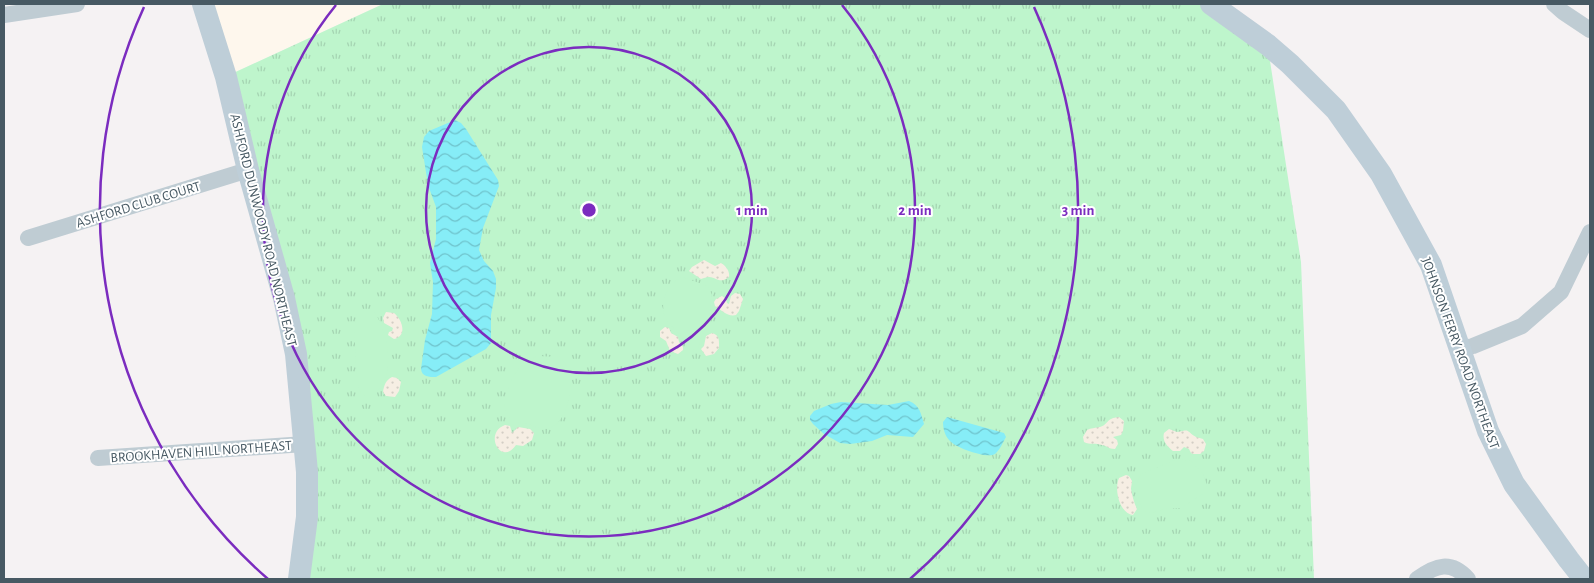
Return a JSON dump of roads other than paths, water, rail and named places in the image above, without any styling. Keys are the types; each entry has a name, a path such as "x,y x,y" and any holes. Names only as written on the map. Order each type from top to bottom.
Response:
{"main road":[{"name":"ASHFORD DUNWOODY ROAD NORTHEAST","path":"203,4 226,77 248,170 284,298 296,354 307,472 307,516 299,579"},
{"name":"JOHNSON FERRY ROAD NORTHEAST","path":"1211,4 1268,45 1290,64 1336,110 1381,174 1431,265 1488,431 1514,484 1568,560 1584,579"}],"street":[{"path":"4,15 77,4"},
{"path":"1554,4 1590,30"},
{"name":"ASHFORD CLUB COURT","path":"28,238 248,170"},
{"path":"1460,349 1473,346 1522,326 1561,292 1590,232"},
{"name":"BROOKHAVEN HILL NORTHEAST","path":"98,458 305,444"},
{"path":"1417,579 1428,571 1442,566 1453,567 1462,571 1468,579"}],"water":[{"path":"455,120 466,129 498,180 499,186 483,228 479,250 496,279 491,315 491,343 486,349 436,377 431,377 424,375 421,369 425,340 432,314 433,282 430,263 436,239 436,207 428,185 422,147 424,137 429,131"},
{"path":"909,401 918,407 924,424 913,437 887,435 872,441 850,444 840,443 824,434 810,420 810,416 814,411 841,402 888,405"},
{"path":"947,417 1004,433 1006,437 995,454 985,455 972,452 958,447 948,439 943,425"}]}
